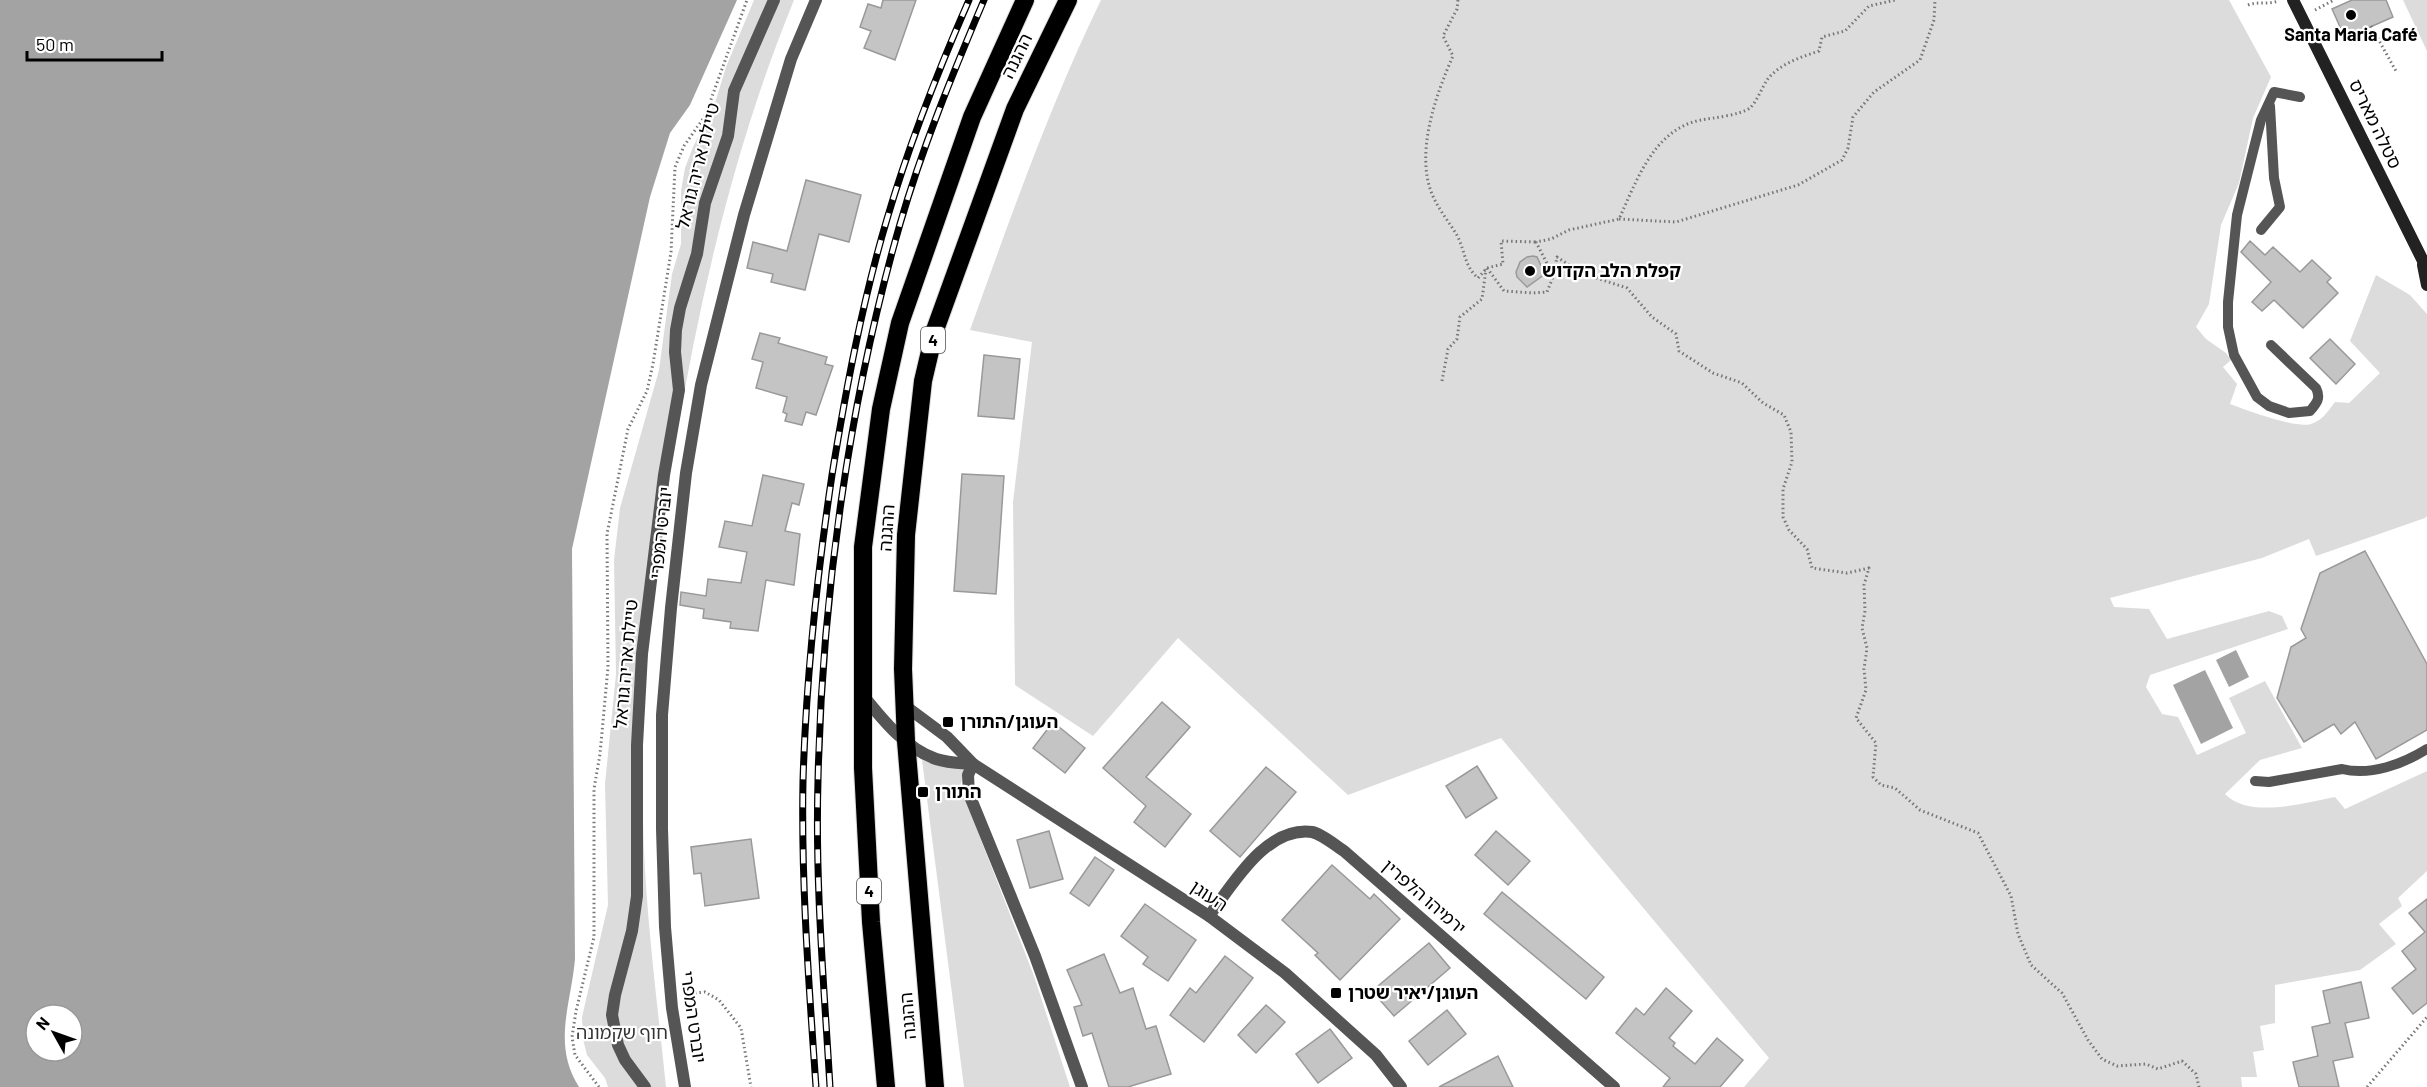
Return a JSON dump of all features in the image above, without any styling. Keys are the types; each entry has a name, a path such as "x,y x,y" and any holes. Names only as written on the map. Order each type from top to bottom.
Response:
{"highway":[{"name":"ההגנה","path":"886,1087 871,922 862,694 863,547 881,409 900,323 972,117 1025,0"},
{"name":"ההגנה","path":"935,1087 904,705 903,613 906,535 923,381 935,330 1015,109 1068,0"}],"street":[{"name":"טיילת אריה גוראל","path":"645,1087 625,1060 614,1029 612,1015 632,931 637,896 637,745 642,654 664,475 679,390 675,352 676,330 680,308 697,254 705,203 728,136 734,91 774,0"},
{"name":"יוברט המפרי","path":"685,1087 671,996 665,927 662,715 686,473 701,385 744,215 792,59 816,0"},
{"name":"סטלה מאריס","path":"2293,0 2425,267 2427,285"},
{"name":"העוגן","path":"862,694 883,720 906,741 937,759 973,764"},
{"name":"העוגן","path":"904,705 947,737 973,764 1209,916 1285,973 1376,1055 1401,1087"},
{"path":"973,764 968,775 969,794 1035,956 1082,1087"},
{"name":"ירמיהו הלפרין","path":"1209,916 1251,861 1283,835 1314,832 1344,851 1614,1087"}],"lane":[{"path":"2271,345 2316,388 2319,394 2318,402 2310,411 2289,414 2257,398 2234,355 2228,327 2228,302 2237,215 2261,120 2274,92 2300,97"},
{"path":"2261,230 2280,207 2274,178 2270,100"},
{"path":"2256,781 2270,782 2342,769 2353,771 2384,768 2409,760 2427,748"}],"path":[{"path":"599,1087 575,1055 572,1037 594,937 594,789 600,754 608,668 607,534 628,429 646,391 653,364 671,252 675,167 684,146 705,116 747,0"},
{"path":"1458,0 1457,9 1443,36 1453,56 1440,86 1424,161 1432,194 1459,239 1469,271 1478,278 1487,268 1503,264 1501,241 1536,242 1551,239 1569,230 1619,219 1676,222 1798,184 1842,160 1848,148 1853,117 1874,92 1920,60 1934,20 1935,0"},
{"path":"1619,219 1639,176 1661,141 1686,123 1749,108 1769,77 1795,59 1819,51 1822,38 1845,31 1869,6 1895,0"},
{"path":"2248,5 2269,4 2281,0"},
{"path":"2319,8 2334,0"},
{"path":"2372,26 2397,73"},
{"path":"1536,242 1553,276"},
{"path":"1487,268 1504,291 1547,292 1557,258 1581,273 1627,288 1652,317 1676,334 1678,351 1713,373 1742,383 1763,404 1784,415 1791,432 1792,462 1783,489 1783,517 1789,530 1807,549 1812,568 1847,573 1869,568 1864,585 1865,611 1862,628 1867,648 1863,669 1866,690 1856,718 1876,743 1873,777 1881,784 1895,788 1920,810 1978,833 2011,896 2018,934 2031,965 2062,993 2088,1040 2102,1059 2117,1066 2146,1064 2158,1069 2182,1061 2196,1074 2199,1087"},
{"path":"1442,381 1448,349 1457,339 1460,317 1482,299 1487,268"},
{"path":"671,996 705,992 719,1000 741,1028 751,1087"},
{"path":"2367,1087 2427,1017"}],"green space":[{"name":"חוף שקמונה","path":"754,0 794,0 755,106 710,268 677,434 662,530 646,675 642,772 644,854 666,1087 608,1087 605,1078 587,1055 583,1039 582,1017 608,905 605,784 616,674 614,560 620,508 659,370 672,274 681,244 681,191 685,168 715,103 726,67"},
{"path":"1101,0 2229,0 2271,77 2253,118 2239,183 2221,225 2209,304 2196,327 2206,339 2226,353 2231,360 2223,367 2237,384 2230,404 2295,424 2311,424 2322,418 2335,402 2349,403 2380,373 2350,341 2376,275 2410,295 2427,314 2427,516 2316,556 2309,539 2262,558 2110,598 2114,607 2149,609 2167,639 2269,611 2282,616 2288,629 2150,675 2146,687 2162,714 2178,717 2197,755 2246,733 2229,698 2265,681 2302,748 2260,760 2225,794 2235,802 2262,808 2335,797 2345,809 2427,771 2427,871 2398,898 2402,906 2379,924 2396,944 2360,970 2275,985 2275,1023 2260,1026 2264,1050 2253,1052 2257,1077 2241,1077 2242,1087 1744,1087 1769,1058 1501,738 1348,795 1178,638 1093,736 1015,685 1013,502 1032,342 970,330 1047,122"},
{"path":"2403,0 2427,0 2427,51"},
{"path":"922,760 940,766 966,768 960,786 1034,976 1070,1087 964,1087"}],"shaded area":[{"path":"0,0 737,0 690,105 670,133 650,197 572,549 575,959 565,1024 565,1040 566,1055 579,1087 0,1087"},
{"path":"2236,650 2249,677 2229,687 2216,660"},
{"path":"2205,670 2233,728 2201,744 2173,685"}],"building":[{"path":"883,0 916,0 895,60 864,48 871,31 860,27 868,4 881,8"},
{"path":"2352,0 2386,0 2393,17 2345,38 2332,9"},
{"path":"806,180 861,195 849,242 819,234 805,290 771,282 773,274 747,268 753,242 787,251"},
{"path":"2250,241 2265,255 2273,247 2300,272 2312,260 2331,278 2327,282 2338,293 2303,328 2274,300 2262,311 2252,302 2271,282 2241,252"},
{"name":"קפלת הלב הקדוש","path":"1533,256 1537,257 1545,274 1527,287 1517,277 1516,272 1520,262"},
{"path":"760,333 780,338 778,343 827,357 825,364 833,366 816,415 806,412 802,425 785,421 787,414 783,412 787,397 756,388 763,362 752,359"},
{"path":"2330,339 2355,364 2336,384 2310,358"},
{"path":"984,355 1020,359 1014,419 978,416"},
{"path":"962,474 1004,476 996,594 954,591"},
{"path":"763,475 804,484 799,505 792,503 785,531 800,534 794,585 766,580 758,631 730,628 731,622 703,618 704,609 680,605 681,592 706,596 708,579 741,583 747,552 719,547 725,521 752,526"},
{"path":"2365,551 2427,664 2427,730 2376,759 2355,722 2341,734 2334,724 2304,742 2277,698 2291,647 2306,638 2301,629 2320,573"},
{"path":"1162,702 1190,727 1146,777 1191,814 1165,847 1134,822 1146,806 1103,768"},
{"path":"1053,722 1085,748 1065,773 1033,748"},
{"path":"1477,766 1497,798 1466,818 1446,786"},
{"path":"1266,767 1296,792 1240,857 1210,831"},
{"path":"1049,831 1063,879 1030,888 1017,840"},
{"path":"1496,831 1530,861 1508,885 1475,855"},
{"path":"751,839 759,898 705,906 701,873 694,874 691,847"},
{"path":"1095,857 1114,870 1089,906 1070,893"},
{"path":"1332,865 1370,899 1374,894 1400,919 1340,980 1315,955 1318,953 1282,920"},
{"path":"1502,892 1604,977 1586,999 1484,914"},
{"path":"2427,899 2427,1003 2413,1014 2392,988 2416,969 2402,951 2425,932 2409,913"},
{"path":"1145,904 1196,940 1168,981 1143,964 1148,957 1121,936"},
{"path":"1429,943 1450,968 1394,1016 1372,991"},
{"path":"1104,954 1120,993 1133,988 1146,1029 1156,1026 1171,1074 1128,1087 1109,1087 1092,1033 1083,1036 1074,1007 1082,1005 1067,970"},
{"path":"1225,956 1253,978 1204,1042 1170,1015 1190,988 1196,993"},
{"path":"2361,982 2369,1018 2345,1023 2353,1057 2333,1061 2339,1087 2299,1087 2293,1062 2318,1056 2312,1027 2330,1023 2323,991"},
{"path":"1666,988 1692,1011 1669,1038 1675,1043 1673,1046 1695,1064 1717,1038 1743,1060 1720,1087 1663,1087 1670,1078 1616,1033 1636,1008 1644,1015"},
{"path":"1266,1005 1285,1022 1256,1053 1238,1035"},
{"path":"1447,1010 1466,1034 1428,1065 1409,1041"},
{"path":"1330,1029 1352,1058 1318,1083 1296,1054"},
{"path":"1498,1056 1513,1087 1439,1087"}],"railway":[{"path":"816,1087 804,896 803,781 810,666 827,513 849,378 878,251 914,135 969,0"},
{"path":"830,1087 817,819 825,641 841,500 866,360 900,224 928,139 984,0"}],"place":[{"name":"Santa Maria Café","path":"2351,15"},
{"name":"קפלת הלב הקדוש","path":"1530,271"},
{"name":"העוגן/התורן","path":"948,722"},
{"name":"התורן","path":"923,792"},
{"name":"העוגן/יאיר שטרן","path":"1336,993"}]}
